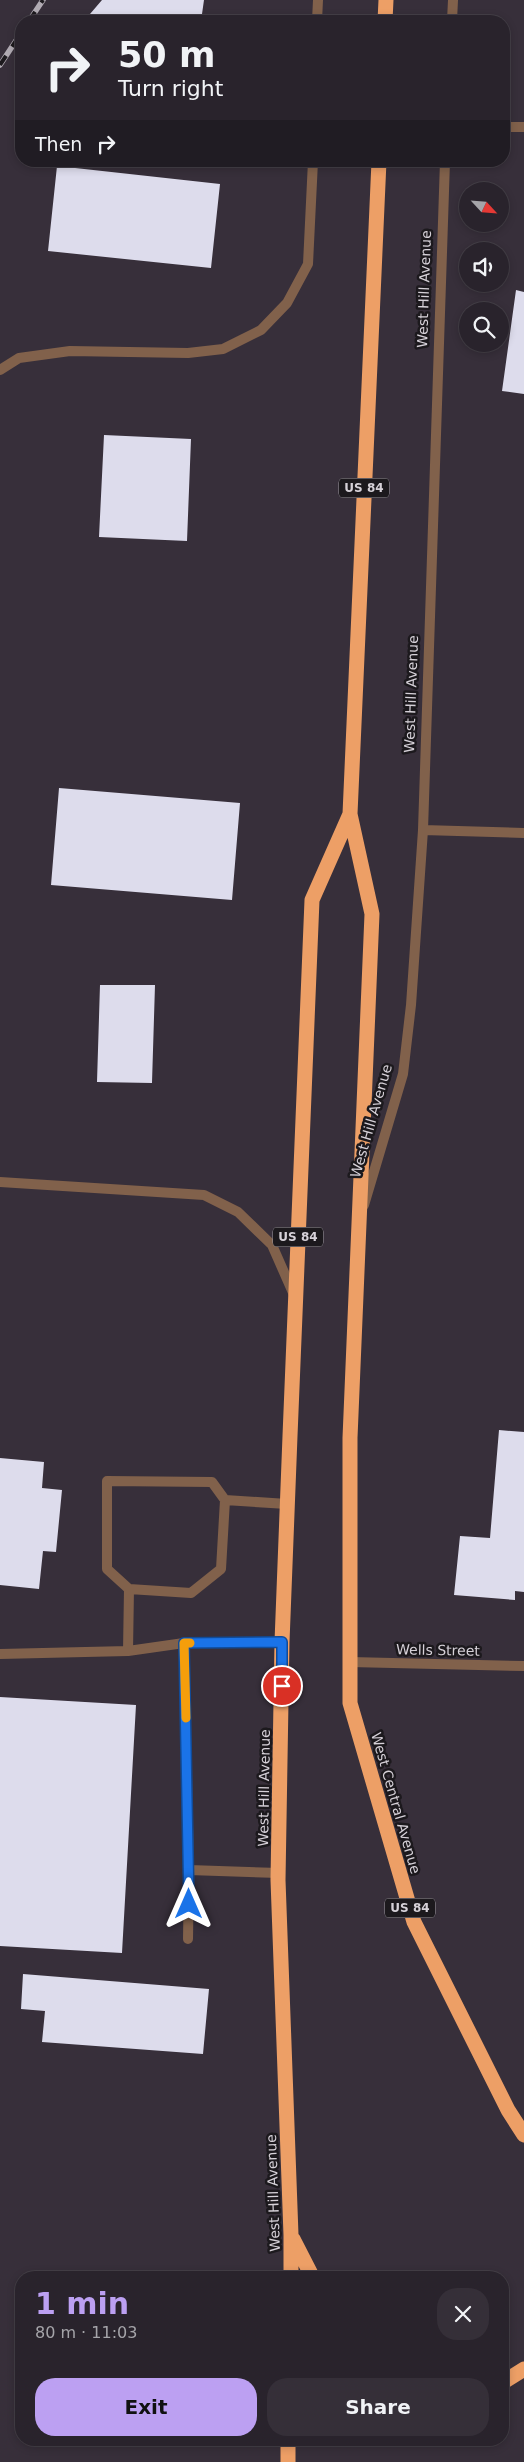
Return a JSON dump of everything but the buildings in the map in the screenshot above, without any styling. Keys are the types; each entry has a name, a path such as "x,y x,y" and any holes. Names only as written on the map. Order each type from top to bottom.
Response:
{"highway":[{"name":"West Hill Avenue","path":"350,1662 350,1438 372,914 350,814 378,167"},
{"name":"West Hill Avenue","path":"291,2271 279,1873 282,1642 295,1298 312,900 350,814"},
{"name":"West Central Avenue","path":"350,1662 350,1703 414,1922 508,2110 524,2135"},
{"path":"291,2235 309,2271"},
{"path":"509,2379 524,2369"},
{"path":"288,2446 288,2462"}],"street":[{"path":"317,15 318,0"},
{"path":"452,15 453,0"},
{"path":"510,127 524,127"},
{"path":"0,370 19,358 70,351 188,353 223,349 261,330 287,303 308,264 313,167"},
{"name":"West Hill Avenue","path":"360,1220 403,1074 411,1005 423,830 445,167"},
{"path":"423,830 524,833"},
{"name":"West Hill Avenue","path":"0,1182 204,1195 238,1212 272,1245 295,1298"},
{"path":"107,1481 212,1482 225,1500 221,1569 191,1593 129,1589 107,1569 107,1481"},
{"path":"225,1500 287,1504"},
{"path":"128,1651 129,1589"},
{"path":"0,1654 128,1651 184,1643 282,1642"},
{"path":"184,1643 189,1870 188,1939"},
{"name":"Wells Street","path":"350,1662 524,1666"},
{"path":"189,1870 279,1873"}],"railway":[{"path":"33,15 43,0"},
{"path":"0,65 15,42"}],"slow traffic":[{"path":"186,1718 184,1643 190,1643"}],"route":[{"path":"189,1904 184,1643 282,1642 282,1686"}]}
